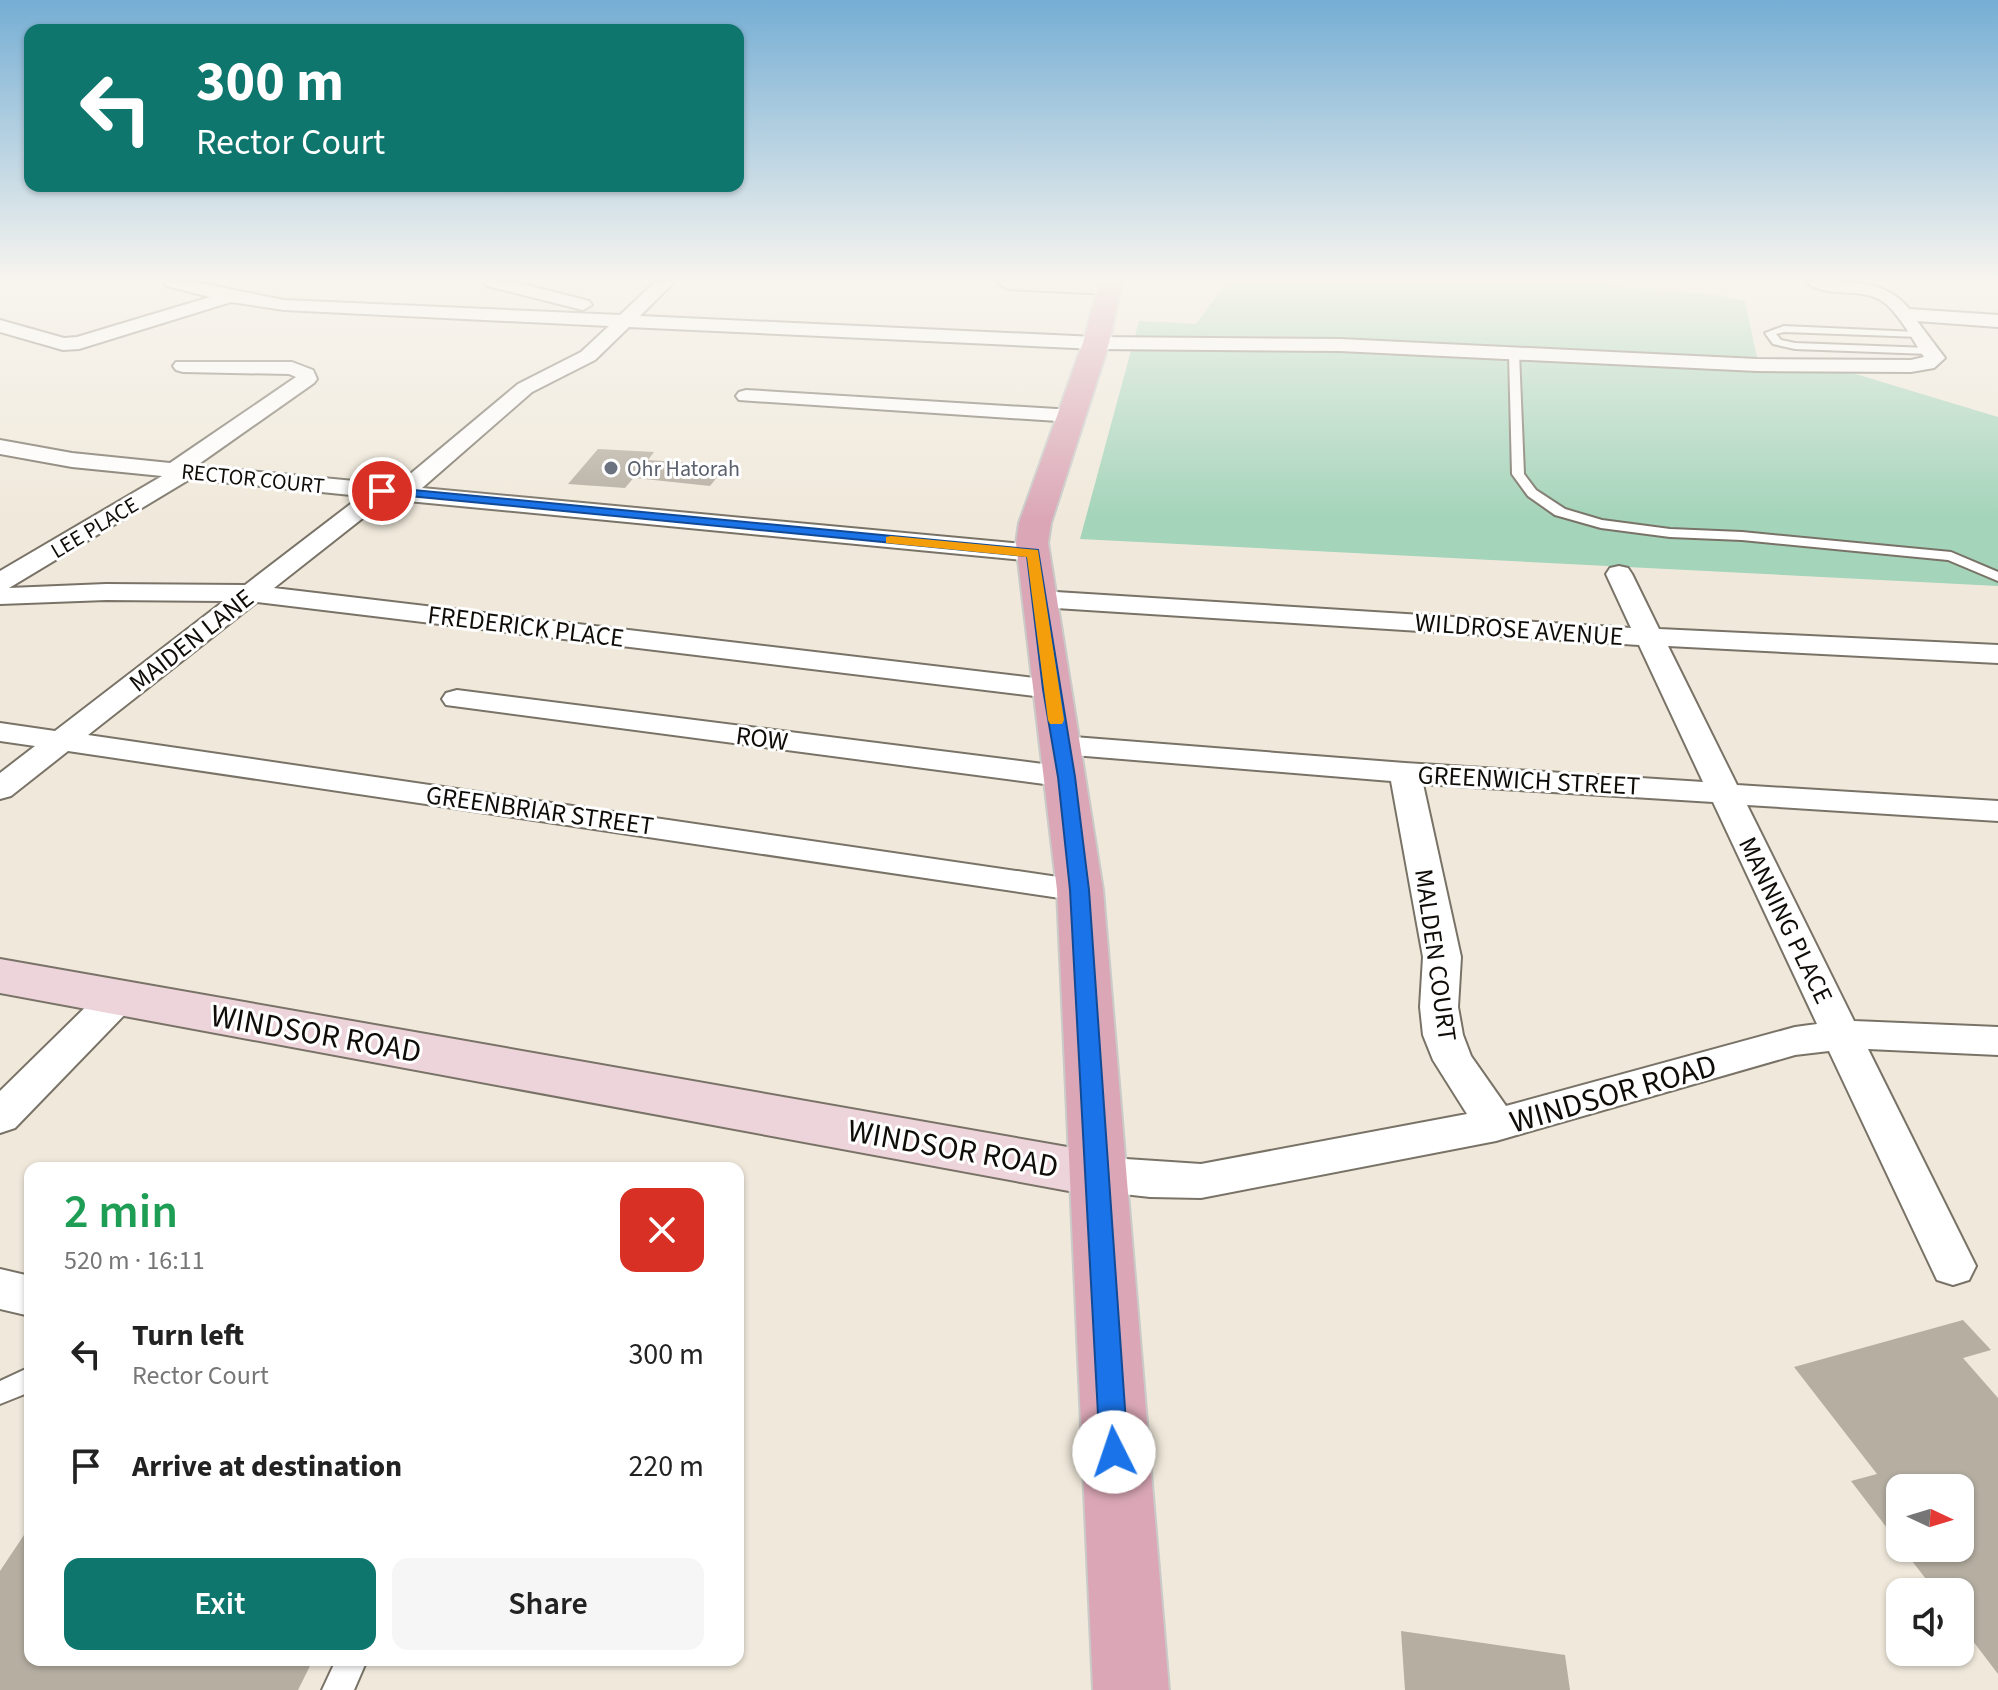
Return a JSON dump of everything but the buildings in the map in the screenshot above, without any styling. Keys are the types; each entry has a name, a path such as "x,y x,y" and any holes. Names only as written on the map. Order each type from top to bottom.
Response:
{"main road":[{"path":"1090,361 1035,523 1033,553 1080,890 1131,1690"}],"street":[{"name":"MAIDEN LANE","path":"0,789 250,593 392,492 525,388 581,361"},
{"path":"1673,361 1911,366 1931,361"},
{"name":"LEE PLACE","path":"0,582 181,470 307,379 306,374 292,368 183,366"},
{"path":"746,396 1073,416"},
{"name":"RECTOR COURT","path":"5,452 1033,553"},
{"name":"MANNING PLACE","path":"1619,574 1953,1266"},
{"name":"FREDERICK PLACE","path":"0,596 106,592 250,593 1051,689"},
{"name":"WILDROSE AVENUE","path":"1040,599 1649,637 1998,654"},
{"name":"ROW","path":"457,699 1064,761"},
{"name":"GREENBRIAR STREET","path":"0,732 1080,890"},
{"name":"GREENWICH STREET","path":"1064,761 1405,773 1998,811"},
{"name":"MALDEN COURT","path":"1405,773 1442,957 1439,1007 1443,1035 1453,1060 1496,1125"},
{"name":"WINDSOR ROAD","path":"0,976 1096,1174 1150,1180 1201,1181 1496,1125 1795,1041 1841,1034 1890,1032 1998,1041"},
{"path":"0,1117 119,997"},
{"path":"0,1289 24,1295"}],"lane":[{"path":"1514,361 1518,474 1532,493 1560,512 1601,524 1670,533 1742,536 1951,556 1998,577"},
{"path":"2,1393 24,1382"},
{"path":"338,1690 349,1666"}],"green space":[{"path":"1128,361 1758,361 1826,365 1998,417 1998,586 1080,539"}],"slow traffic":[{"path":"891,540 1033,553 1056,720"}],"place":[{"name":"Ohr Hatorah","path":"611,468"}],"route":[{"path":"382,491 1033,553 1051,689 1067,777 1080,890 1114,1452"}]}
